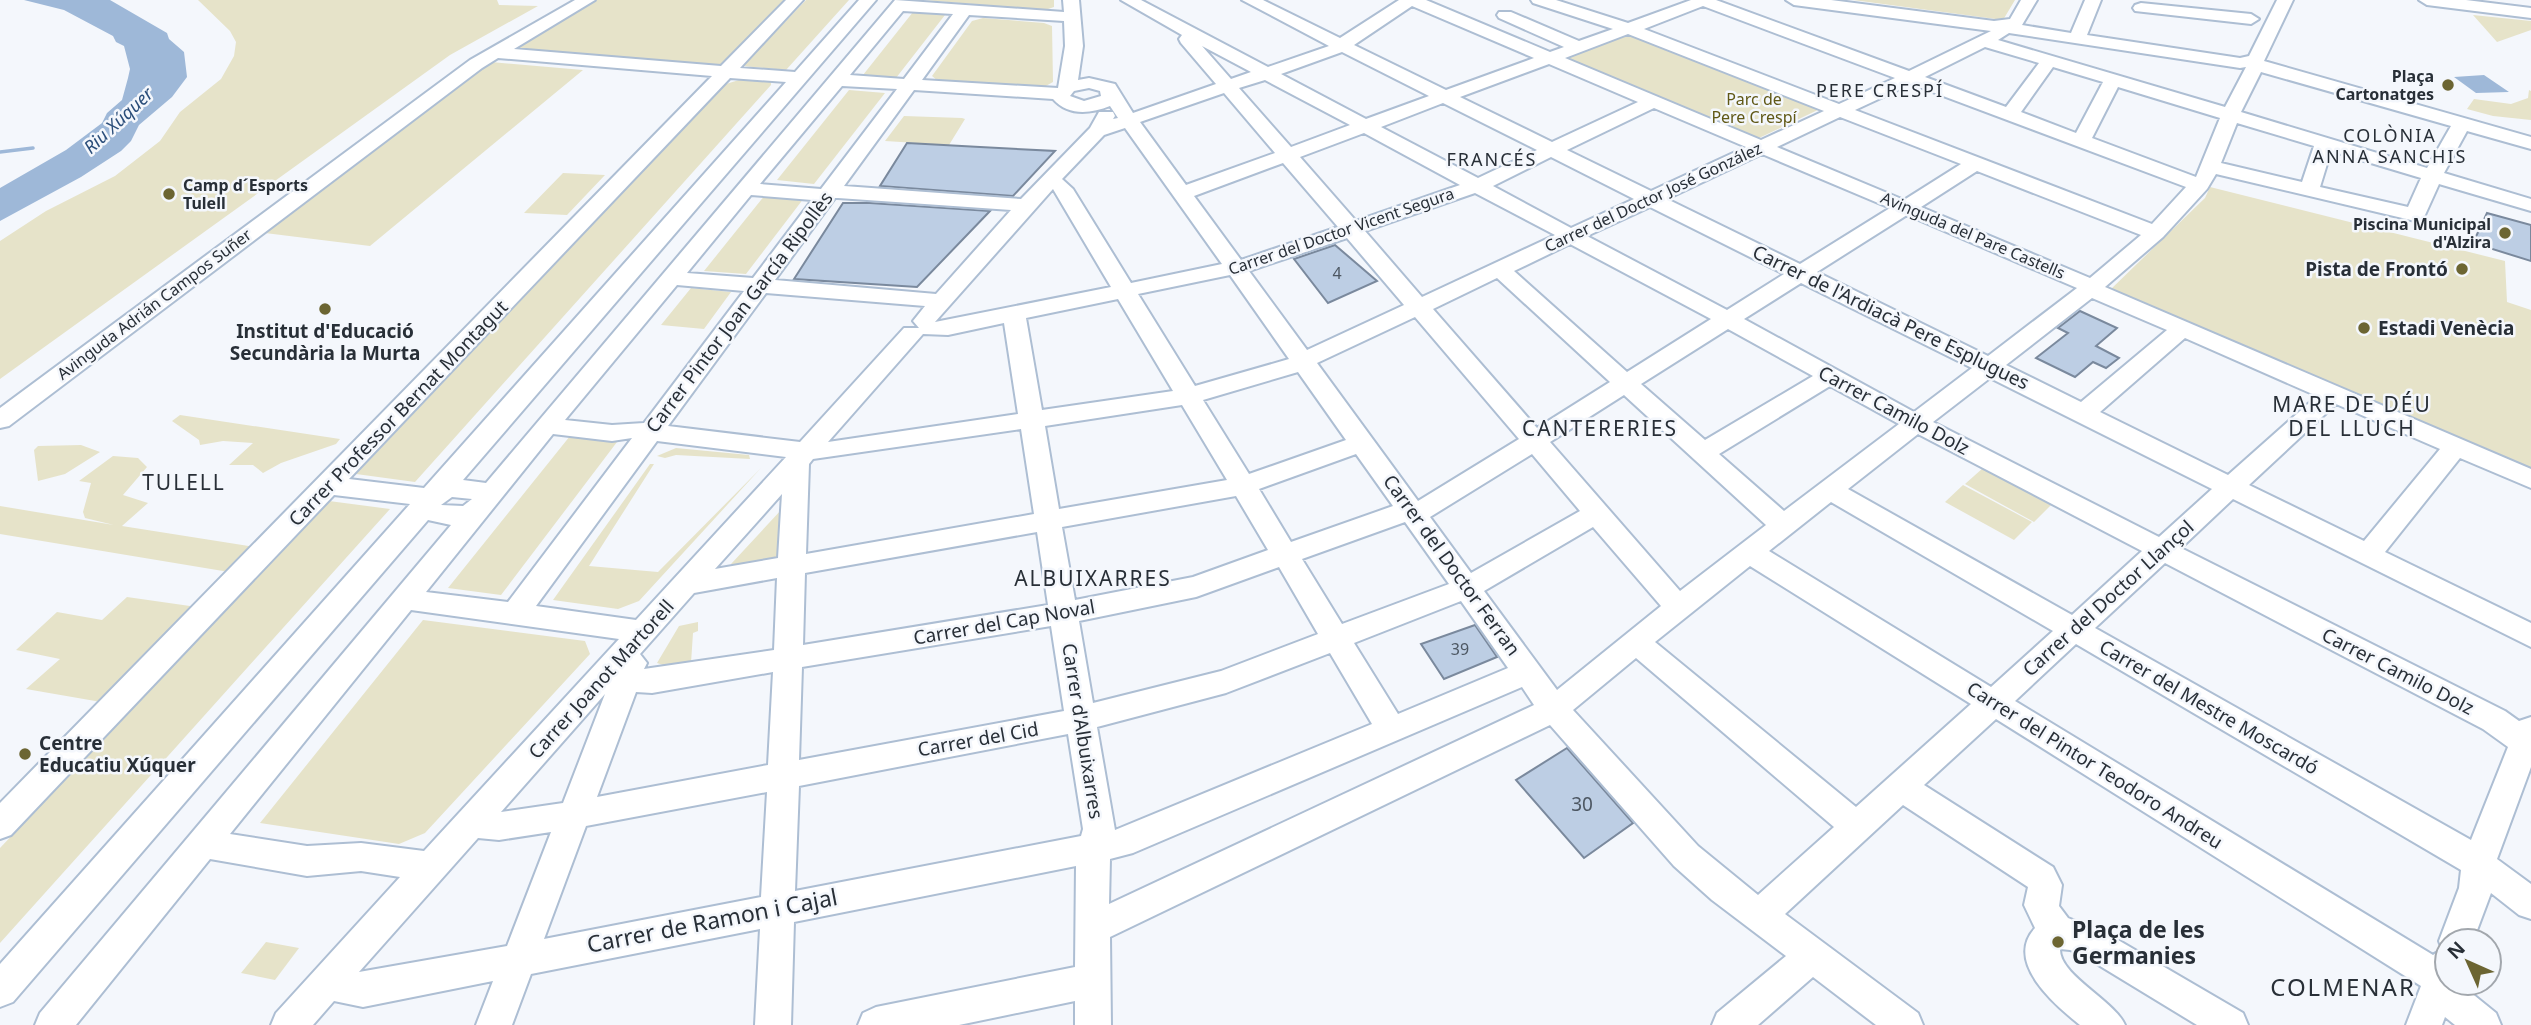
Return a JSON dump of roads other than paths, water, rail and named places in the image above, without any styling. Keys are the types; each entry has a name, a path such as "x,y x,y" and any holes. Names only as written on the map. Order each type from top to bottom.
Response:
{"street":[{"name":"Avinguda Adrián Campos Suñer","path":"0,402 462,61 569,0"},
{"name":"Avinguda Adrián Campos Suñer","path":"0,420 305,191 495,53 587,0"},
{"name":"Carrer Professor Bernat Montagut","path":"0,825 795,0"},
{"path":"0,990 868,0"},
{"name":"Carrer Camilo Dolz","path":"1129,0 1729,320 1917,424 2530,740"},
{"name":"Carrer de l'Ardiacà Pere Esplugues","path":"1250,0 2531,636"},
{"path":"1097,131 1343,46 1411,0"},
{"name":"Avinguda del Pare Castells","path":"1411,0 1455,11 1484,29 2078,280 2090,289 2531,479"},
{"path":"1484,29 1525,0"},
{"path":"1539,0 1627,28 2156,233"},
{"path":"1184,194 1704,0 2200,185"},
{"path":"1801,0 2000,31 2077,38 2253,66 2531,143"},
{"path":"2000,31 2016,22 2029,0"},
{"path":"2077,38 2093,0"},
{"path":"1093,928 1554,709 1678,607 2090,289 2156,233 2200,185 2211,167 2230,116 2266,44 2284,0"},
{"path":"2429,1 2531,13"},
{"path":"53,1025 902,3 964,11 1073,5 1074,47 1067,95 1082,125 1080,147"},
{"path":"2241,3 2266,44"},
{"path":"2145,48 2141,4 2251,19"},
{"name":"Carrer Pintor Joan García Ripollès","path":"514,614 641,431 760,287 964,11"},
{"path":"1505,15 1579,47"},
{"path":"1170,23 1289,155 1678,607"},
{"path":"2000,31 2049,61 2531,205"},
{"name":"Carrer del Doctor José González","path":"549,426 612,433 641,431 800,456 1189,396 1305,361 1417,306 1910,77 2000,31"},
{"name":"Carrer del Doctor Ferran","path":"1074,47 1088,74 1128,120 1184,194 1469,587 1554,709 1686,856 1759,916 1905,1025"},
{"path":"495,53 907,86 1067,95 1095,106 1105,93"},
{"path":"2010,114 2049,61"},
{"path":"2081,141 2112,80"},
{"name":"Carrer Joanot Martorell","path":"289,1025 800,456 922,328 941,301 1097,131 1107,114 1105,93"},
{"name":"Carrer del Doctor Vicent Segura","path":"922,328 948,328 1237,268 1475,186 1654,101"},
{"path":"2211,167 2415,215 2432,176 2462,124"},
{"path":"2309,190 2324,144"},
{"name":"Carrer del Cap Noval","path":"625,680 652,681 789,659 1196,587 1399,513 1414,512 1436,504 1976,163"},
{"path":"1049,181 1061,185 1391,729"},
{"path":"747,189 819,195 830,191 1027,205"},
{"path":"1498,268 1783,524"},
{"path":"673,278 941,301"},
{"name":"Carrer d'Albuixarres","path":"1014,315 1099,830 1092,867 1093,1025"},
{"path":"2084,413 2182,328"},
{"path":"1702,453 1830,376"},
{"name":"Carrer del Doctor Llançol","path":"1759,916 2333,394"},
{"path":"684,585 1242,486 1362,443"},
{"path":"2368,554 2456,447"},
{"path":"773,1025 782,774 800,456"},
{"path":"328,485 431,498"},
{"name":"Carrer del Mestre Moscardó","path":"1829,489 2459,850 2531,904"},
{"path":"431,498 427,508 434,513 464,516 486,504"},
{"path":"1469,587 1598,512"},
{"name":"Carrer del Pintor Teodoro Andreu","path":"1749,552 2433,971"},
{"name":"Carrer del Cid","path":"471,824 499,826 572,815 1081,720 1226,681 1469,587"},
{"path":"405,599 632,630 642,635 494,1025"},
{"path":"1636,642 1858,828"},
{"path":"1098,846 1121,843 1529,672"},
{"path":"551,736 582,732 602,740"},
{"path":"2461,927 2476,888 2478,865 2530,740"},
{"path":"1902,788 2041,877 2045,885 2039,897 2040,906 2058,932"},
{"path":"203,844 307,861 361,857 432,867"},
{"name":"Carrer de Ramon i Cajal","path":"327,983 363,990 1098,846"},
{"path":"2107,1025 2062,985 2045,963 2041,954 2043,942 2052,933 2072,934 2094,944 2230,1025"},
{"path":"1730,1025 1795,972 1811,954"},
{"path":"876,1025 1094,980"},
{"path":"2424,1025 2434,997"},
{"name":"Carrer del Pintor Teodoro Andreu","path":"2459,997 2483,1025"}],"water":[{"name":"Riu Xúquer","path":"24,0 110,0 167,33 169,39 184,52 187,77 172,97 139,125 131,141 121,151 81,177 0,221 0,188 66,150 102,123 107,113 122,100 130,69 124,46 116,42 113,36 64,10"},
{"path":"2484,75 2509,92 2476,93 2454,77"}],"waterway":[{"path":"0,152 33,148"}],"place":[{"name":"Plaça Cartonatges","path":"2448,85"},
{"name":"Camp d´Esports Tulell","path":"169,194"},
{"name":"Piscina Municipal d'Alzira","path":"2505,233"},
{"name":"Pista de Frontó","path":"2462,269"},
{"name":"Institut d'Educació Secundària la Murta","path":"325,309"},
{"name":"Estadi Venècia","path":"2364,328"},
{"name":"Centre Educatiu Xúquer","path":"25,754"},
{"name":"Plaça de les Germanies","path":"2058,942"}],"district":[{"name":"PERE CRESPÍ","path":"1880,90"},
{"name":"COLÒNIA ANNA SANCHIS","path":"2390,145"},
{"name":"FRANCÉS","path":"1492,159"},
{"name":"MARE DE DÉU DEL LLUCH","path":"2352,416"},
{"name":"CANTERERIES","path":"1600,428"},
{"name":"TULELL","path":"184,482"},
{"name":"ALBUIXARRES","path":"1093,578"},
{"name":"COLMENAR","path":"2343,986"}],"park label":[{"name":"Parc de Pere Crespí","path":"1754,108"}]}
